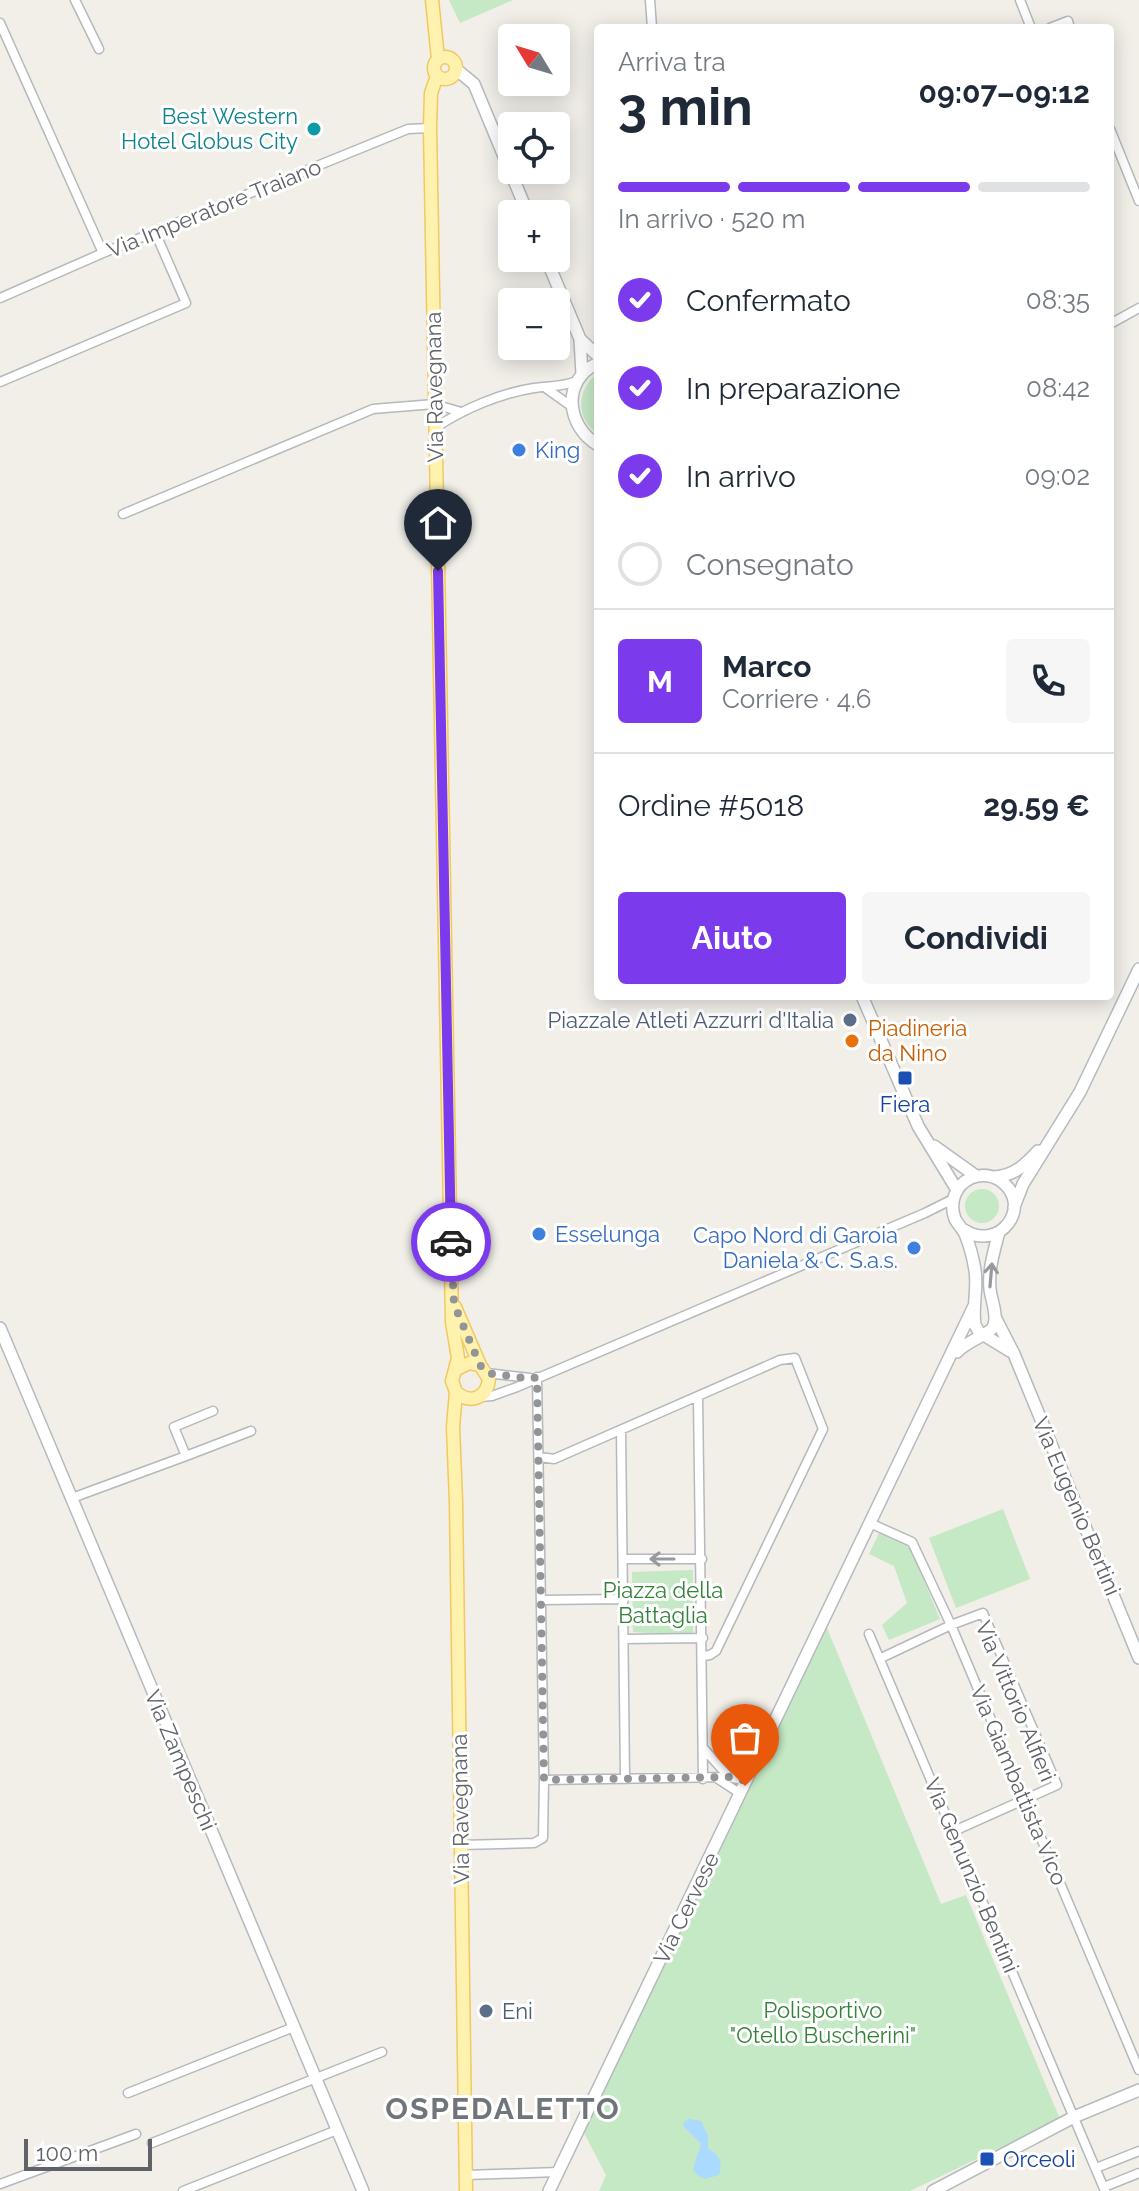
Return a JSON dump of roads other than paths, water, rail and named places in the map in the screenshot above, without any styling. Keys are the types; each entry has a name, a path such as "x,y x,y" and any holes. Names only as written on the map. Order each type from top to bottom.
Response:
{"main road":[{"path":"433,6 442,58 455,63 447,75"},
{"name":"Via Ravegnana","path":"442,58 434,65 447,75 431,93 430,128 452,1322 458,1358 455,1370"},
{"name":"Via Ravegnana","path":"454,1304 484,1369"},
{"path":"453,1427 488,1385 484,1369 469,1363 455,1370 452,1381 456,1392 463,1398 476,1398"},
{"name":"Via Ravegnana","path":"456,1392 453,1427 466,2191"}],"street":[{"path":"75,0 99,49"},
{"path":"652,0 652,24"},
{"path":"1020,0 1029,24"},
{"path":"0,23 103,253"},
{"path":"447,75 474,84 522,200"},
{"name":"Via Imperatore Traiano","path":"0,298 408,129 430,128"},
{"path":"1114,139 1139,201"},
{"path":"0,382 186,303 155,232"},
{"path":"552,272 580,339 580,378 571,406 577,427 594,443"},
{"path":"1114,322 1139,308"},
{"path":"1121,319 1139,316"},
{"path":"580,339 594,352"},
{"path":"435,428 461,412 522,391 547,388 580,378 594,366"},
{"path":"547,388 571,406"},
{"path":"123,514 373,409 434,404 461,412"},
{"path":"964,1230 983,1237 999,1232 1009,1223 1023,1184 1080,1092 1139,969"},
{"path":"864,1000 925,1137 955,1194 954,1218 944,1212 925,1213"},
{"path":"476,1398 499,1393 925,1213 976,1176 1006,1176 1016,1172 1057,1130"},
{"path":"925,1137 943,1154 976,1176"},
{"path":"994,1177 1009,1189 1014,1207"},
{"name":"Via Cervese","path":"954,1218 964,1230 976,1272 975,1325 979,1332 985,1334"},
{"path":"995,1317 989,1276 999,1232"},
{"name":"Via Cervese","path":"549,2191 872,1524 974,1306"},
{"name":"Via Cervese","path":"947,1365 965,1343 994,1326 995,1317"},
{"name":"Via Eugenio Bertini","path":"995,1317 1014,1354 1139,1658"},
{"name":"Via Zampeschi","path":"0,1328 363,2191"},
{"path":"985,1334 1014,1354"},
{"path":"540,1457 554,1459 780,1360 795,1358 823,1429 716,1651 703,1656"},
{"path":"484,1369 534,1378"},
{"path":"460,1845 540,1842 544,1830 540,1457 534,1378"},
{"path":"698,1397 703,1779"},
{"path":"186,1456 174,1427 213,1411"},
{"path":"621,1430 625,1779"},
{"path":"72,1498 251,1431"},
{"name":"Via Giambattista Vico","path":"872,1524 912,1542 951,1625 1139,2070"},
{"path":"623,1559 702,1559"},
{"path":"542,1600 624,1599"},
{"name":"Via Vittorio Alfieri","path":"951,1625 983,1613 1057,1785 1025,1799"},
{"path":"881,1658 951,1625"},
{"name":"Via Genunzio Bentini","path":"869,1634 1104,2189"},
{"path":"624,1639 703,1638"},
{"path":"703,1748 729,1777"},
{"path":"544,1780 729,1777 747,1781"},
{"path":"717,1778 741,1794"},
{"path":"954,1831 1025,1799"},
{"path":"128,2093 294,2027"},
{"path":"152,2143 382,2052"},
{"path":"933,2191 1074,2117 1139,2090"},
{"path":"183,2191 337,2130"},
{"path":"0,2184 136,2134"},
{"path":"1096,2168 1139,2151"},
{"path":"466,2175 558,2172"},
{"path":"1104,2189 1139,2173"}],"water":[{"path":"689,2119 701,2121 708,2136 708,2149 720,2160 719,2175 705,2179 693,2169 701,2144 684,2127 683,2123"}],"place":[{"name":"Best Western Hotel Globus City","path":"314,129"},
{"name":"King","path":"519,450"},
{"name":"Piazzale Atleti Azzurri d'Italia","path":"850,1020"},
{"name":"Piadineria da Nino","path":"852,1041"},
{"name":"Fiera","path":"905,1078"},
{"name":"Esselunga","path":"539,1234"},
{"name":"Capo Nord di Garoia Daniela & C. S.a.s.","path":"914,1248"},
{"name":"Eni","path":"486,2011"},
{"name":"Orceoli","path":"987,2159"}],"district":[{"name":"OSPEDALETTO","path":"503,2109"}],"park label":[{"name":"Piazza della Battaglia","path":"663,1602"},
{"name":"Polisportivo \"Otello Buscherini\"","path":"823,2022"}]}
